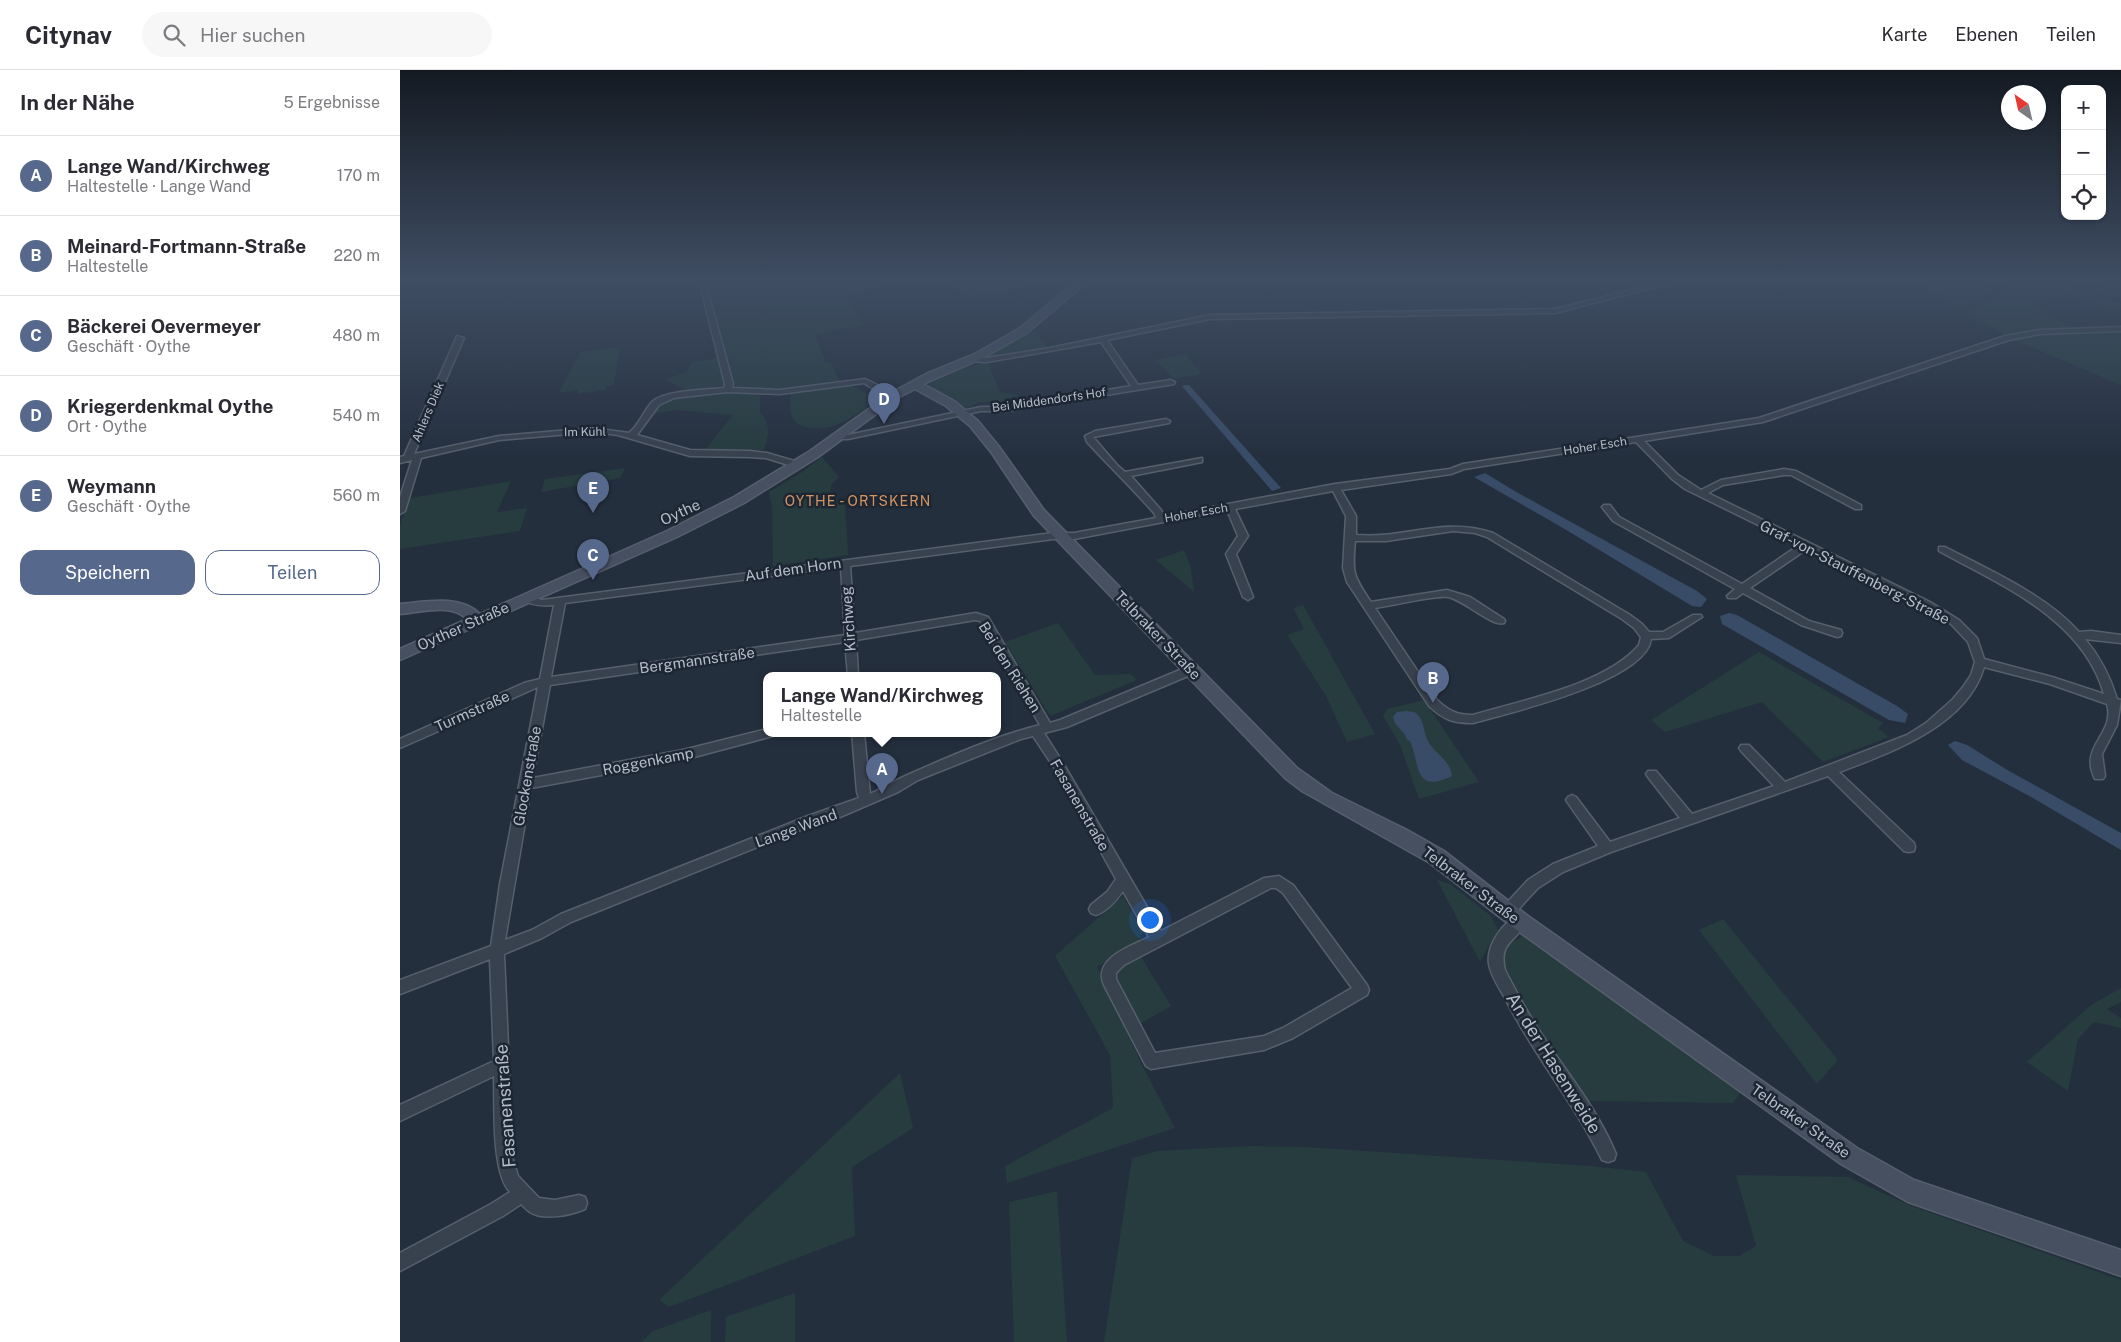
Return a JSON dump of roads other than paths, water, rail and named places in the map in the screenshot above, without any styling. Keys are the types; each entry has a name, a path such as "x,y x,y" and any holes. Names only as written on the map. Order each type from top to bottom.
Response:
{"street":[{"name":"Ahlers Diek","path":"400,511 408,458 459,340"},
{"path":"718,340 729,384 727,390"},
{"name":"Oythe","path":"527,598 704,518 766,485 798,465 895,395 914,384 972,359 1005,340"},
{"path":"972,359 987,360 1096,340"},
{"path":"1104,340 1136,388"},
{"name":"Hoher Esch","path":"1061,536 1161,520 1336,487 1442,472 1760,420 2005,340"},
{"path":"630,437 638,430 656,403 664,398 727,390 780,392 865,381 885,392 895,395"},
{"name":"Bei Middendorfs Hof","path":"962,414 981,409 1015,408 1171,382"},
{"name":"Telbraker Straße","path":"914,384 936,395 980,430 1021,491 1061,536 1291,773 1306,786 1323,798 1396,833 1430,852 1513,916 1849,1156 1908,1190 2121,1264"},
{"name":"Oythe","path":"837,437 848,437 962,414"},
{"path":"1161,520 1158,512 1124,475 1115,468 1090,440 1089,436 1095,432 1166,421"},
{"name":"Im Kühl","path":"408,458 471,443 535,434 593,430 607,431 690,454 750,454 767,456 798,465"},
{"name":"Graf-von-Stauffenberg-Straße","path":"1638,440 1682,483 1926,604 1955,622 1973,641 1980,662"},
{"path":"1124,475 1199,460"},
{"path":"1701,493 1721,483 1784,472 1793,473 1858,507"},
{"path":"1336,487 1351,516 1348,575 1433,704 1445,714 1459,719 1484,717 1578,688 1594,681 1635,656 1645,645 1646,636 1638,626 1626,617 1479,530 1459,527 1390,538 1351,538"},
{"path":"1230,507 1243,536 1231,554 1248,597"},
{"path":"1607,507 1616,519 1744,590 1805,623 1837,633"},
{"name":"Auf dem Horn","path":"527,598 542,603 560,601 845,562 1061,536"},
{"path":"1732,596 1744,590 1806,545"},
{"path":"1942,549 2032,600 2078,636 2093,654 2116,703 2109,730 2096,753 2099,776"},
{"name":"Kirchweg","path":"845,562 852,672"},
{"path":"1368,606 1447,593 1466,599 1500,621"},
{"name":"Oyther Straße","path":"400,655 527,598"},
{"name":"Glockenstraße","path":"497,950 525,784 560,601"},
{"path":"400,609 453,606 471,611 477,620"},
{"name":"Bei den Riehen","path":"849,638 965,617 976,616 984,619 1042,729"},
{"path":"1646,636 1665,635 1697,617"},
{"path":"2078,636 2091,635 2121,639"},
{"name":"Bergmannstraße","path":"544,682 849,638"},
{"path":"1513,916 1533,884 1558,868 1607,848 1783,788 1904,741 1930,726 1957,702 1976,676 1980,662 2047,678 2096,694 2116,703"},
{"name":"Lange Wand","path":"400,987 537,934 575,915 803,823 836,813 914,777 1019,735 1063,724 1191,670"},
{"name":"Turmstraße","path":"400,744 528,686 544,682"},
{"name":"Fasanenstraße","path":"1042,729 1059,766 1158,939"},
{"name":"Roggenkamp","path":"525,784 663,759 763,734"},
{"path":"858,737 863,792 866,800"},
{"path":"1745,748 1783,788"},
{"path":"1829,770 1909,846"},
{"path":"1652,774 1689,820"},
{"path":"1572,800 1607,848"},
{"path":"1096,909 1112,896 1124,879"},
{"path":"1269,882 1279,882 1288,889 1362,990 1288,1033 1264,1042 1151,1061 1109,980 1109,970 1119,960 1158,939 1269,882"},
{"name":"An der Hasenweide","path":"1513,916 1496,948 1494,959 1498,971 1534,1037 1597,1130 1608,1154"},
{"name":"Fasanenstraße","path":"497,950 505,1160 511,1181 535,1206 554,1208 579,1203"},
{"path":"400,1113 501,1065"},
{"path":"400,1262 497,1210 523,1193"}],"water":[{"path":"1189,385 1281,488 1272,491 1182,386"},
{"path":"1485,473 1697,591 1707,599 1701,607 1692,606 1474,477"},
{"path":"1729,613 1737,615 1897,706 1908,714 1905,723 1889,720 1722,624 1720,616"},
{"path":"1407,711 1416,713 1420,718 1428,741 1446,761 1452,776 1430,782 1420,774 1410,741 1407,740 1393,717 1397,712"},
{"path":"1955,741 1967,745 2009,771 2121,833 2121,850 2033,798 1962,760 1948,745"}],"place":[{"name":"Kriegerdenkmal Oythe","path":"884,424"},
{"name":"Weymann","path":"593,513"},
{"name":"Bäckerei Oevermeyer","path":"593,580"},
{"name":"Meinard-Fortmann-Straße","path":"1433,703"},
{"name":"Lange Wand/Kirchweg","path":"882,794"}],"district":[{"name":"OYTHE - ORTSKERN","path":"858,501"}]}
